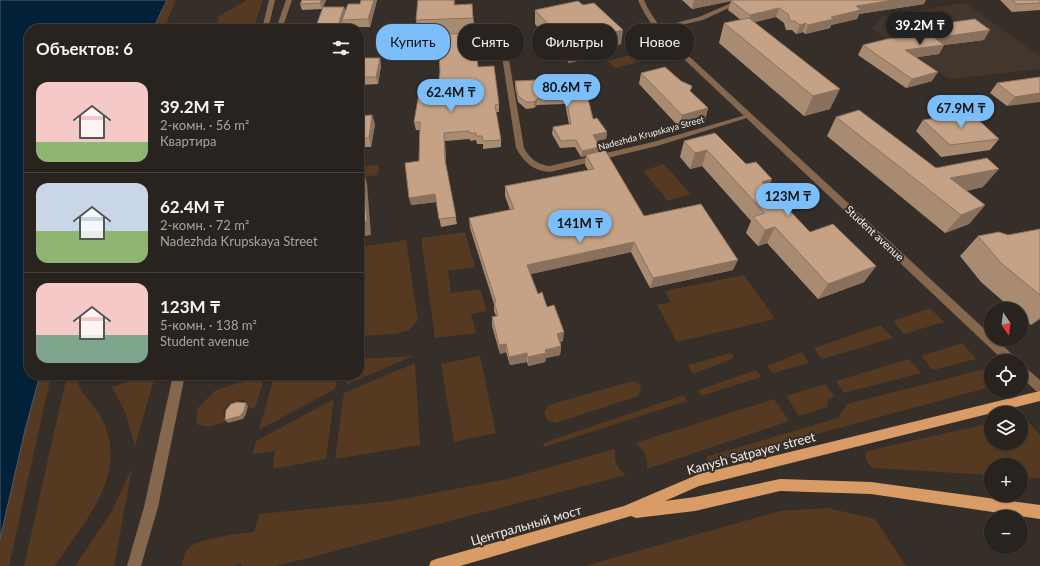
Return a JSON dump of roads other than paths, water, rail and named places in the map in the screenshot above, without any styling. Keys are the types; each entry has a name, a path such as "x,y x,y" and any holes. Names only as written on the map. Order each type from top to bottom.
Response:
{"main road":[{"name":"Kanysh Satpayev street","path":"624,512 699,480 1040,396"},
{"path":"624,512 696,504 780,485 871,488 1040,512"},
{"name":"Центральный мост","path":"436,566 624,512"}],"street":[{"path":"266,24 272,0"},
{"path":"280,24 289,0"},
{"name":"Student avenue","path":"642,0 646,11 656,24"},
{"path":"678,24 701,19 743,0"},
{"name":"Nadezhda Krupskaya Street","path":"451,37 491,36 500,39 503,42 520,148 524,156 540,169 550,169 643,147 749,116"},
{"name":"Student avenue","path":"690,60 1004,354"},
{"path":"1028,376 1040,387"},
{"path":"134,566 150,507 178,380"}],"water":[{"path":"0,0 167,0 155,24 24,24 24,380 39,380 25,430 0,539"}]}
